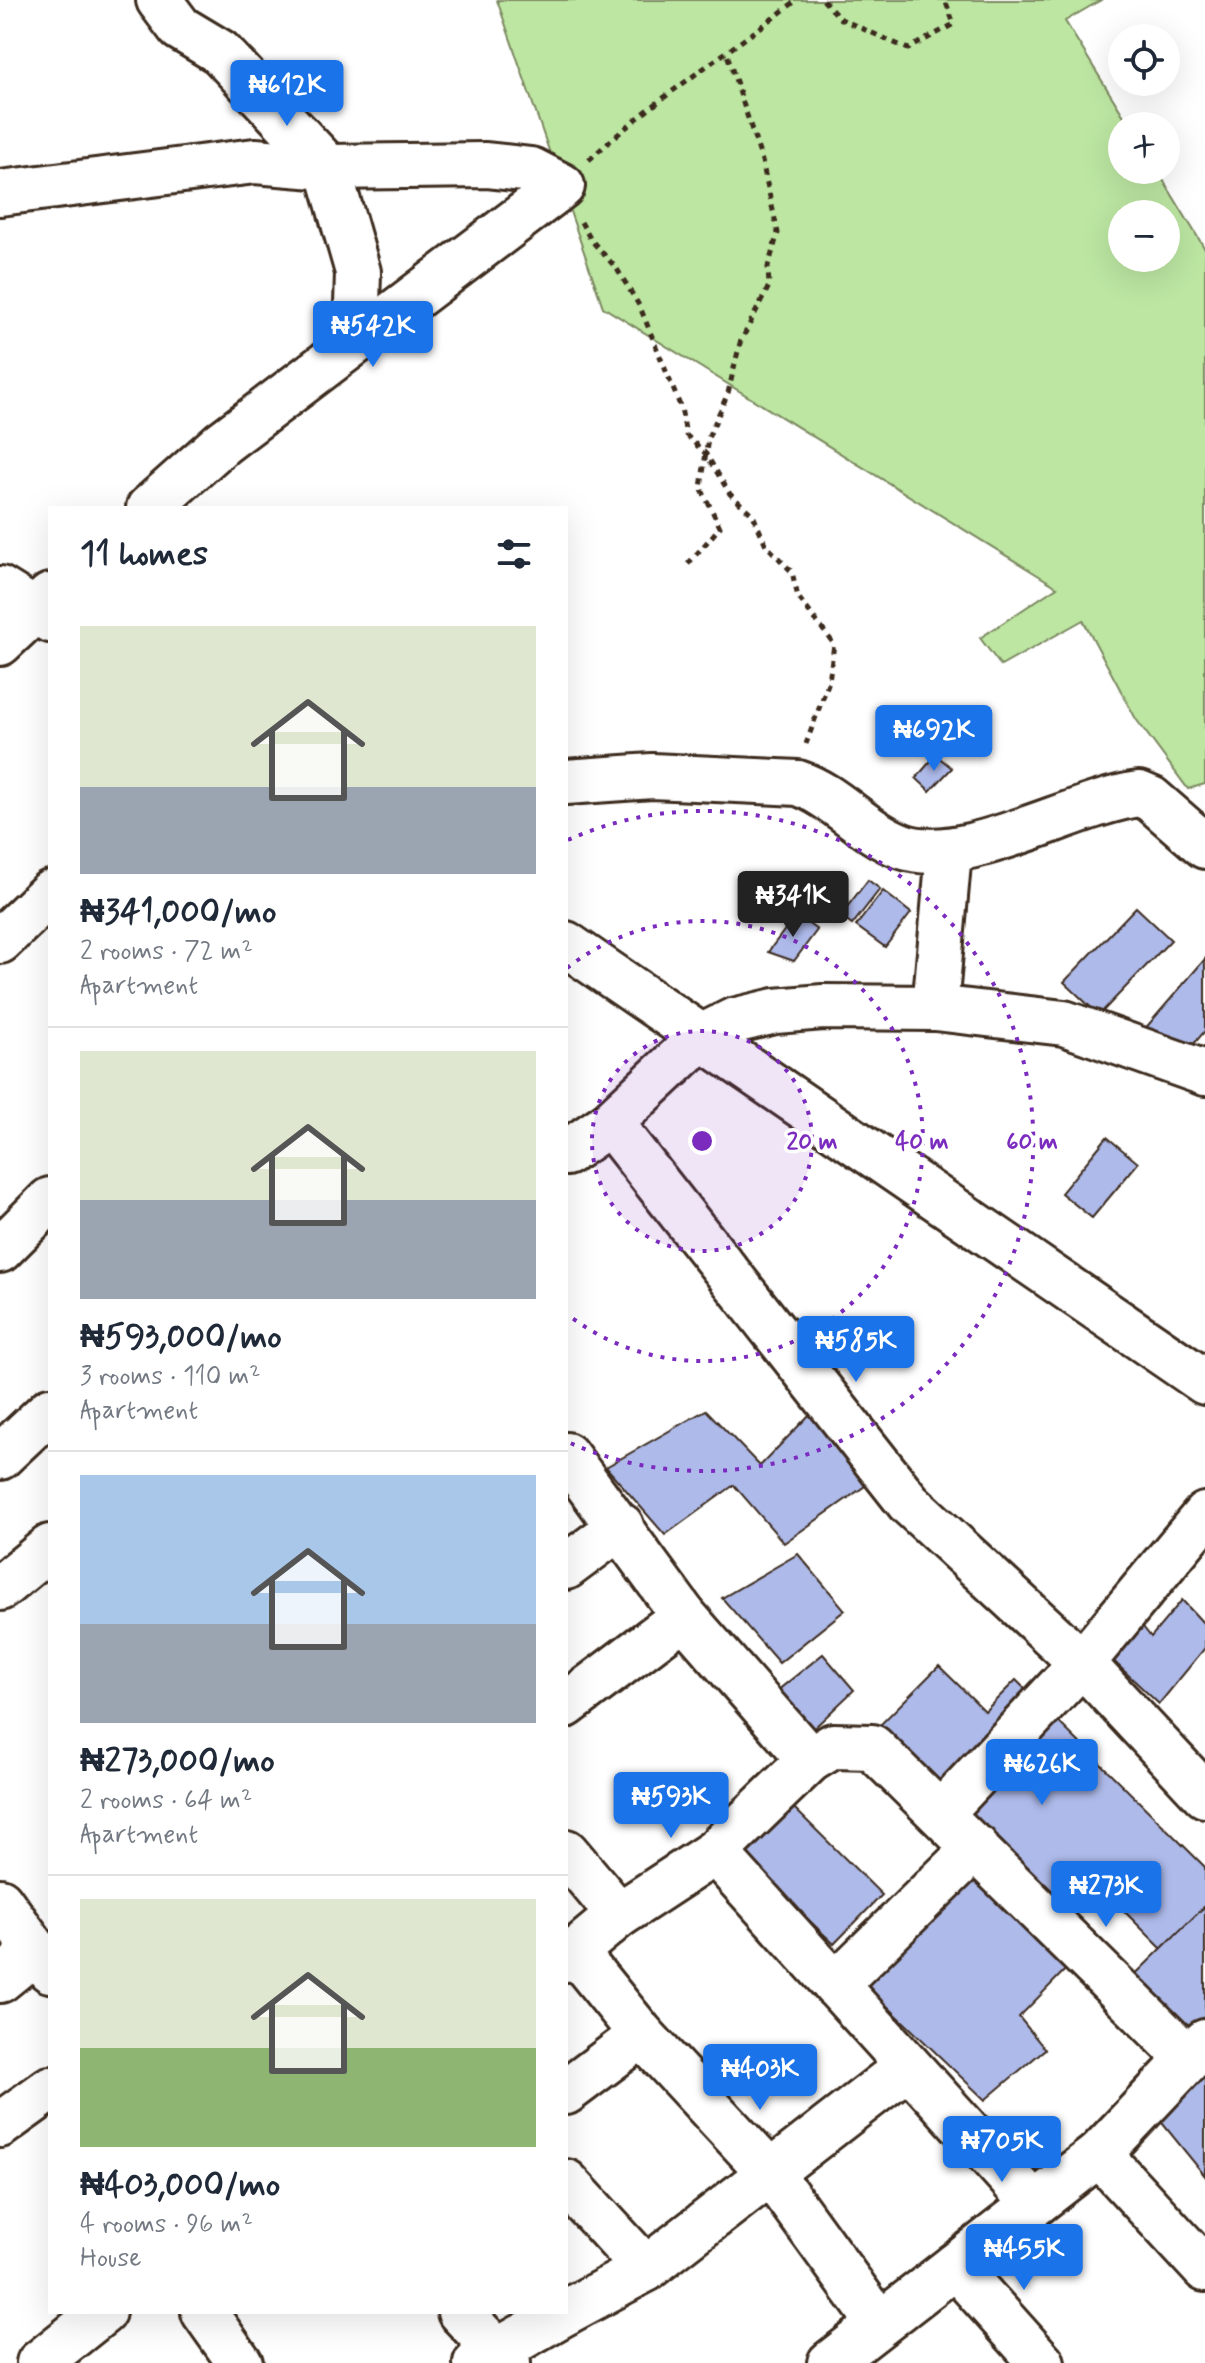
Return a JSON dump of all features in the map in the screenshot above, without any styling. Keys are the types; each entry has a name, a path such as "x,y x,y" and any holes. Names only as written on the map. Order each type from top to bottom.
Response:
{"street":[{"path":"159,0 180,28 220,52 328,167 358,272 356,339"},
{"path":"0,193 255,161 328,167 486,165 531,170 562,186 222,443 151,506"},
{"path":"0,643 34,604"},
{"path":"568,782 652,776 790,782 819,790 867,827 903,847 949,852 1139,794 1151,799 1205,846"},
{"path":"935,1008 949,852"},
{"path":"0,941 48,895"},
{"path":"568,945 1205,1382"},
{"path":"568,1152 610,1123 703,1036 733,1021 775,1011 823,1007 935,1008 1064,1023 1203,1068"},
{"path":"610,1123 909,1503 1082,1663 1205,1795"},
{"path":"0,1250 48,1202"},
{"path":"0,1457 48,1412"},
{"path":"568,1458 684,1616 810,1760"},
{"path":"942,1812 1082,1663 1205,1515"},
{"path":"568,1566 621,1526"},
{"path":"0,1588 48,1551"},
{"path":"568,1703 684,1616"},
{"path":"830,2363 1099,2154 1196,2050 872,1747 833,1746 810,1760 715,1852 619,1915 570,1955 771,2174 879,2323"},
{"path":"835,1985 976,1847"},
{"path":"715,1852 1033,2203"},
{"path":"568,1854 619,1915"},
{"path":"0,1901 43,1960 0,1980"},
{"path":"568,2090 642,2035"},
{"path":"568,2311 646,2269 908,2066"},
{"path":"0,2125 48,2090"},
{"path":"1099,2154 1205,2269"},
{"path":"568,2184 646,2269"},
{"path":"955,2266 1042,2363"},
{"path":"39,2363 100,2314"},
{"path":"205,2314 240,2363"},
{"path":"461,2314 493,2358 563,2314"}],"path":[{"path":"790,782 829,681 834,644 798,597 792,572 766,545 753,515 730,494 706,454 686,435 681,408 640,307 617,269 591,240 562,186 633,119 727,54 797,0"},
{"path":"823,0 841,19 908,49 954,24 945,0"},
{"path":"688,564 720,527 701,488 708,438 728,393 740,343 769,286 768,267 778,233 762,161 727,54"}],"green space":[{"path":"497,0 1101,0 1065,21 1108,90 1108,96 1111,96 1121,112 1108,112 1108,184 1166,184 1175,200 1108,200 1108,272 1180,272 1180,208 1205,249 1205,784 1188,789 1136,719 1083,620 1001,666 980,638 1057,587 603,307"}],"building":[{"path":"936,755 952,768 930,791 916,778"},
{"path":"868,880 880,889 852,925 840,916"},
{"path":"883,891 911,913 885,947 856,926"},
{"path":"1136,907 1171,940 1099,1015 1064,982"},
{"path":"796,915 817,930 794,961 768,952"},
{"path":"1205,959 1205,1031 1173,1068 1137,1038"},
{"path":"1107,1137 1138,1163 1092,1218 1061,1193"},
{"path":"706,1410 760,1466 810,1414 865,1486 784,1543 734,1485 665,1535 606,1467"},
{"path":"798,1554 845,1610 779,1663 722,1598"},
{"path":"1182,1600 1205,1625 1205,1648 1159,1704 1105,1653 1136,1618 1151,1637"},
{"path":"823,1654 854,1690 811,1731 777,1691"},
{"path":"939,1666 985,1711 1016,1680 1205,1867 1205,1907 1162,1949 1086,1873 1032,1927 876,1729"},
{"path":"791,1805 882,1895 834,1944 734,1849"},
{"path":"966,1875 1071,1964 1019,2017 1045,2049 985,2100 858,1978"},
{"path":"1205,1906 1205,2016 1167,2055 1108,2001"},
{"path":"1205,2059 1205,2176 1154,2113"}]}
